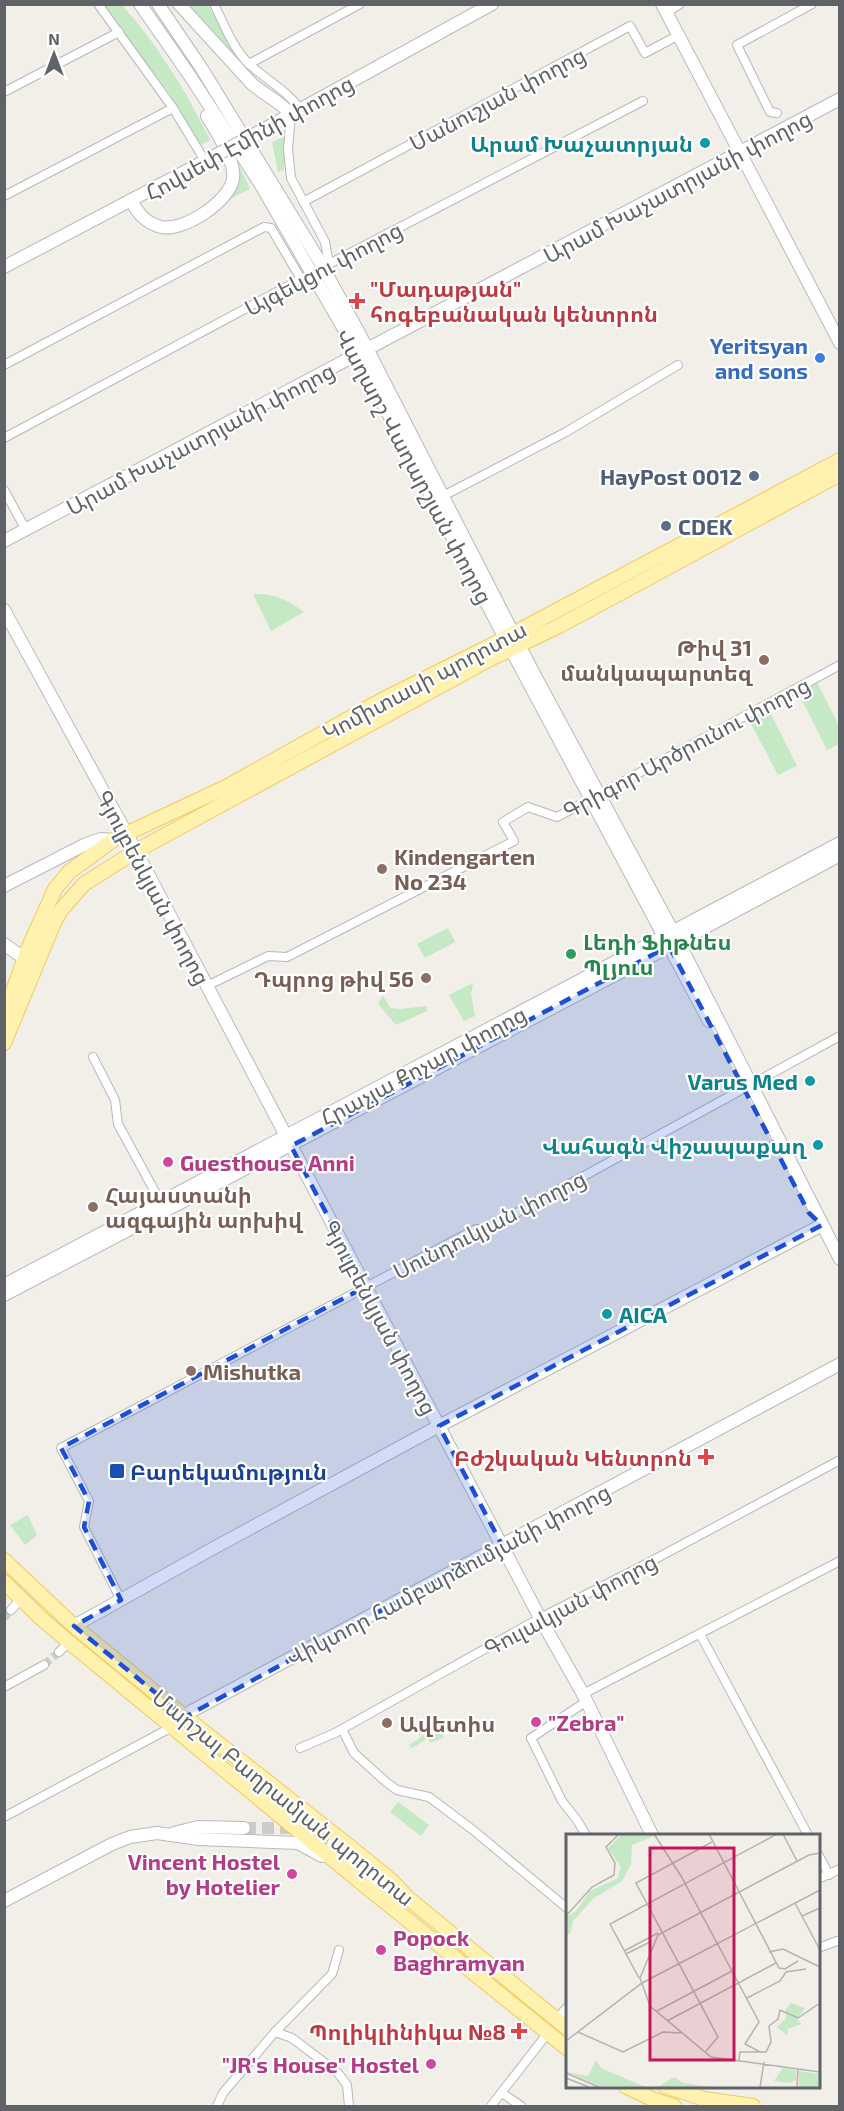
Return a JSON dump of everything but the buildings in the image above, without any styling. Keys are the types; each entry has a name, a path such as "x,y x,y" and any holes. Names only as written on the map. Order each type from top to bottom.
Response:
{"main road":[{"name":"Կոմիտասի պողոտա","path":"4,1043 55,920 84,884 136,851 492,658 512,641 840,460"},
{"name":"Կոմիտասի պողոտա","path":"120,837 226,787 381,700 628,589 840,474"},
{"path":"4,1016 55,889 69,872 120,837"},
{"name":"Մարշալ Բաղրամյան պողոտա","path":"4,1560 74,1626 358,1853 392,1881 408,1898 563,2025"},
{"name":"Մարշալ Բաղրամյան պողոտա","path":"4,1582 64,1647 172,1727 566,2048"},
{"path":"630,2087 654,2100 674,2106"},
{"path":"671,2087 704,2099 753,2106"}],"street":[{"path":"98,4 173,108 207,160"},
{"name":"Վաղարշ Վաղարշյան փողոց","path":"140,4 188,73 316,271"},
{"name":"Վաղարշ Վաղարշյան փողոց","path":"158,4 202,69 363,352 443,496 512,641"},
{"path":"179,4 252,84 265,95 295,111"},
{"path":"4,365 264,227 271,228 316,271 325,242 291,178 288,149 295,111 292,98 249,64 239,53 214,4"},
{"path":"249,64 360,4"},
{"name":"Հովսեփ Էմինի փողոց","path":"4,267 207,160 492,4"},
{"path":"680,4 664,9 840,343"},
{"path":"777,113 770,112 737,45 812,4"},
{"name":"Մանուշյան փողոց","path":"303,202 630,26 645,53 679,35"},
{"path":"4,92 119,32"},
{"path":"131,200 146,221 162,227 171,227 190,221 212,208 222,200 233,179 232,164 197,96 188,73"},
{"name":"Արամ Խաչատրյանի փողոց","path":"4,541 840,99"},
{"name":"Այգեկցու փողոց","path":"4,438 316,271 643,101"},
{"path":"4,196 173,108"},
{"name":"Վաղարշ Վաղարշյան փողոց","path":"363,352 512,641 747,1085 809,1213 822,1225 840,1258"},
{"path":"443,496 566,432 678,364"},
{"path":"4,490 26,530"},
{"name":"Գյուլբենկյան փողոց","path":"4,610 120,837 136,851 540,1618 585,1697 652,1834"},
{"name":"Գրիգոր Արծրունու փողոց","path":"207,986 268,956 286,957 514,841 503,822 528,807 557,817 840,665"},
{"name":"Կոմիտասի պողոտա","path":"4,886 84,845 101,838 120,837"},
{"name":"Հրաչյա Քոչար փողոց","path":"671,939 840,843"},
{"name":"Հրաչյա Քոչար փողոց","path":"4,1295 671,939 840,855"},
{"path":"4,944 25,959"},
{"name":"Սունդուկյան փողոց","path":"121,1600 84,1527 88,1500 61,1448 476,1229 487,1229 840,1036"},
{"path":"93,1057 115,1100 118,1124 161,1203"},
{"name":"Հրաչյա Քոչար փողոց","path":"4,1285 161,1203 289,1141"},
{"path":"74,1626 439,1426 822,1225"},
{"name":"Վիկտոր Համբարձումյանի փողոց","path":"172,1727 192,1712 840,1364"},
{"name":"Գուլակյան փողոց","path":"300,1748 342,1729 540,1618 840,1460"},
{"path":"585,1834 562,1801 531,1738 585,1697 840,1561"},
{"path":"11,1611 21,1599"},
{"path":"700,1634 807,1834"},
{"path":"4,1688 44,1665"},
{"path":"4,1817 172,1727"},
{"path":"342,1729 354,1753 386,1782 397,1790 429,1797 473,1830 566,1907"},
{"path":"169,1834 198,1827 244,1828"},
{"path":"4,1901 121,1840 147,1834 169,1834 199,1839 297,1843 315,1851 363,1884"},
{"path":"333,1844 382,1883 408,1898"},
{"path":"820,1856 830,1875"},
{"path":"820,1879 840,1869"},
{"path":"820,1948 840,1940"},
{"path":"217,2106 223,2093 275,2032 332,1974 339,1950"},
{"path":"275,2032 292,2038 338,2073 347,2085 349,2106"},
{"path":"491,2106 547,2034"},
{"path":"502,2093 521,2106"}],"highlighted area":[{"path":"669,946 809,1213 822,1225 439,1426 502,1545 185,1717 74,1626 121,1600 84,1527 89,1501 61,1448 365,1287 291,1146"}],"green space":[{"path":"102,5 122,5 148,36 191,104 210,140 201,145 196,144 170,94"},
{"path":"187,5 208,5 236,56"},
{"path":"285,136 284,169 278,172 272,142"},
{"path":"238,163 250,189 224,202 235,165"},
{"path":"253,594 280,598 304,612 271,631"},
{"path":"817,682 839,726 839,744 827,750 798,692"},
{"path":"768,708 797,766 778,775 748,718"},
{"path":"448,928 455,942 425,958 417,944"},
{"path":"473,983 471,994 475,1016 464,1021 449,995"},
{"path":"383,995 390,1008 427,1006 427,1011 396,1025 378,1004"},
{"path":"28,1515 37,1535 25,1545 10,1525"},
{"path":"437,1726 444,1737 431,1743 427,1739 412,1748 409,1745"},
{"path":"398,1802 429,1825 421,1836 390,1812"}],"tunnel":[{"path":"4,1618 11,1610"},
{"path":"44,1665 59,1652"},
{"path":"244,1828 293,1828 313,1834 333,1844"}],"place":[{"name":"Արամ Խաչատրյան","path":"705,143"},
{"name":"\"Մադաթյան\" հոգեբանական կենտրոն","path":"357,301"},
{"name":"Yeritsyan and sons","path":"820,358"},
{"name":"HayPost 0012","path":"754,476"},
{"name":"CDEK","path":"666,526"},
{"name":"Թիվ 31 մանկապարտեզ","path":"764,660"},
{"name":"Kindengarten No 234","path":"382,869"},
{"name":"Լեդի Ֆիթնես Պլյուս","path":"571,954"},
{"name":"Դպրոց թիվ 56","path":"426,978"},
{"name":"Varus Med","path":"810,1081"},
{"name":"Վահագն Վիշապաքաղ","path":"818,1145"},
{"name":"Guesthouse Anni","path":"168,1162"},
{"name":"Հայաստանի ազգային արխիվ","path":"93,1207"},
{"name":"AICA","path":"607,1314"},
{"name":"Mishutka","path":"191,1371"},
{"name":"Բժշկական Կենտրոն","path":"706,1457"},
{"name":"Բարեկամություն","path":"117,1471"},
{"name":"\"Zebra\"","path":"536,1722"},
{"name":"Ավետիս","path":"387,1723"},
{"name":"Vincent Hostel by Hotelier","path":"292,1874"},
{"name":"Popock Baghramyan","path":"381,1950"},
{"name":"Պոլիկլինիկա №8","path":"519,2031"},
{"name":"\"JR's House\" Hostel","path":"431,2064"}]}
